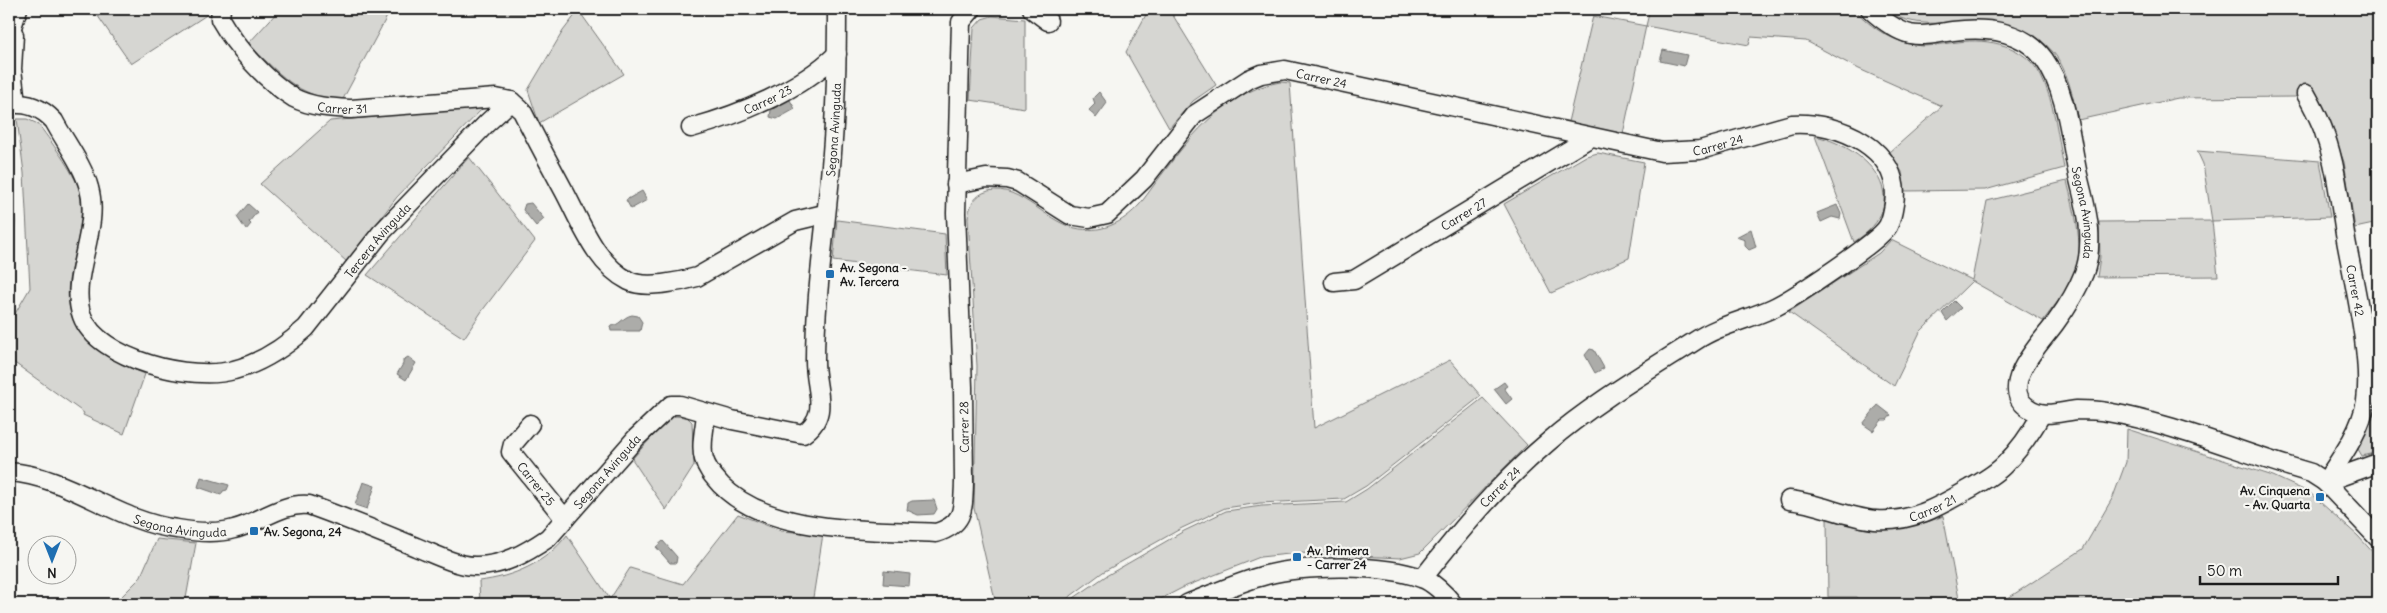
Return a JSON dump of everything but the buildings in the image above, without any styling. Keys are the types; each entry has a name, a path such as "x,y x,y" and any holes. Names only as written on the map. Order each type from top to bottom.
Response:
{"street":[{"path":"13,103 14,35 10,25 18,9"},
{"name":"Carrer 31","path":"220,9 220,19 242,51 295,98 312,104 330,108 351,109 496,98 512,101"},
{"name":"Segona Avinguda","path":"9,472 39,478 140,521 176,529 233,530 291,506 299,504 308,505 471,566 504,562 531,550 548,538 663,411 671,405 680,405 706,414 803,434 812,427 819,416 815,362 824,214 833,146 837,9"},
{"path":"1032,9 1048,21"},
{"name":"Segona Avinguda","path":"1870,9 1896,28 1909,34 1922,36 1978,29 2008,34 2021,39 2038,51 2051,71 2065,112 2087,217 2090,241 2087,263 2078,287 2056,324 2030,355 2020,373 2018,390 2020,399 2026,407 2041,415"},
{"name":"Carrer 28","path":"706,414 703,458 706,466 731,495 750,508 790,521 818,525 936,533 952,527 962,513 964,482 956,184 965,13"},
{"name":"Carrer 23","path":"691,128 728,118 778,93 813,74 837,54"},
{"name":"Carrer 24","path":"956,184 986,178 1007,179 1018,182 1070,215 1089,218 1107,214 1144,179 1194,115 1249,79 1261,74 1285,70 1651,150 1681,153 1700,150 1792,124 1815,124 1838,129 1868,145 1888,166 1895,191 1891,217 1888,226 1875,240 1783,302 1705,334 1560,432 1493,492 1423,578"},
{"name":"Carrer 42","path":"2306,94 2320,122 2330,151 2355,290 2367,384 2366,401 2359,423 2343,455 2325,482"},
{"path":"512,101 522,111 595,248 612,269 631,282 645,284 682,281 697,277 795,221 824,214"},
{"name":"Tercera Avinguda","path":"13,103 36,107 46,112 54,121 89,188 90,230 79,291 81,313 88,325 102,340 131,358 169,370 218,373 233,371 261,360 293,340 306,328 381,233 487,123 512,101"},
{"name":"Carrer 27","path":"1334,282 1354,280 1591,137"},
{"path":"2041,415 2078,410 2107,412 2155,424 2311,473 2325,482 2378,538"},
{"name":"Carrer 21","path":"1789,500 1813,503 1850,516 1874,520 1890,520 1923,514 1998,471 2020,448 2041,415"},
{"name":"Carrer 25","path":"530,424 513,444 512,452 565,519"},
{"path":"2325,482 2378,463"},
{"path":"1187,604 1266,575 1297,569 1360,569 1423,578 1453,604"}],"shaded area":[{"path":"93,9 205,9 208,14 131,64"},
{"path":"280,9 391,9 342,101 312,94 300,89 280,74 248,44"},
{"path":"422,9 581,9 579,11 624,74 539,123 528,90 563,31 576,14 483,14"},
{"path":"1149,9 1169,9 1216,85 1193,101 1169,128 1126,52"},
{"path":"1650,9 1854,9 1885,34 1913,45 1927,46 1954,42 1982,41 2005,46 2026,57 2034,65 2046,86 2053,109 2064,168 1985,190 1905,191 1902,172 1890,152 1942,106 1859,69 1806,41 1751,37 1749,45 1646,26"},
{"path":"1884,9 2378,9 2378,223 2355,228 2344,162 2328,120 2308,87 2295,97 2178,98 2078,120 2063,68 2056,55 2035,36 2008,25 1979,20 1923,23 1903,19"},
{"path":"992,16 1025,19 1025,108 970,100 974,28 982,19"},
{"path":"1593,16 1646,26 1623,134 1568,122"},
{"path":"1663,50 1687,55 1684,66 1660,61"},
{"path":"1280,82 1290,83 1314,428 1450,360 1481,396 1366,486 1344,499 1260,503 1225,508 1182,528 1103,572 1060,604 996,604 974,508 977,366 968,218 972,204 983,193 995,190 1006,191 1018,196 1052,218 1075,228 1103,228 1119,222 1140,204 1183,147 1217,113 1236,99 1257,88"},
{"path":"1099,92 1107,103 1096,118 1089,110 1095,104 1093,98"},
{"path":"790,100 795,109 777,119 770,117 771,110"},
{"path":"484,107 397,197 347,262 260,184 330,121"},
{"path":"17,119 27,119 38,124 67,165 79,189 81,198 80,227 68,287 69,306 74,322 94,347 126,366 145,374 124,434 83,415 84,413 9,359 9,324 30,288 24,173"},
{"path":"9,136 15,222 10,293 9,292"},
{"path":"1815,136 1835,142 1853,152 1868,164 1879,178 1884,194 1882,210 1873,226 1854,242"},
{"path":"2197,151 2320,161 2330,217 2212,221 2203,164"},
{"path":"1598,153 1644,162 1629,258 1551,293 1504,204 1586,156"},
{"path":"469,157 535,241 464,338 367,275"},
{"path":"2067,181 2076,218 2079,257 2072,280 2043,321 1972,281 1920,332 1894,386 1789,312 1879,253 1891,240 1972,280 1987,201"},
{"path":"642,191 647,200 631,209 626,200"},
{"path":"531,203 544,219 536,226 523,210 525,204"},
{"path":"248,204 257,212 249,222 251,224 246,230 237,217"},
{"path":"1837,205 1841,214 1840,219 1832,217 1821,222 1817,213"},
{"path":"837,220 945,234 947,275 833,261"},
{"path":"2212,221 2218,276 2097,277 2100,257 2099,222"},
{"path":"1751,229 1756,247 1749,250 1745,246 1745,240 1736,237"},
{"path":"1954,301 1961,308 1947,321 1942,313"},
{"path":"632,315 638,316 642,322 640,331 611,331 610,326 616,325"},
{"path":"1590,349 1594,350 1604,368 1595,373 1585,355"},
{"path":"408,357 416,363 406,380 397,374 403,364 403,360"},
{"path":"1504,382 1507,386 1504,388 1512,399 1506,404 1494,389"},
{"path":"1483,398 1527,445 1420,553 1400,558 1299,553 1260,557 1184,587 1151,604 1065,604 1106,576 1184,531 1226,511 1262,506 1346,502 1367,489"},
{"path":"2378,404 2378,452 2362,456 2358,449"},
{"path":"1878,405 1891,415 1887,420 1882,420 1873,431 1863,424"},
{"path":"674,416 687,417 692,422 694,466 666,510 632,459 669,418"},
{"path":"2127,429 2273,476 2310,493 2358,536 2378,558 2378,604 1999,604 2083,549 2113,497 2126,462"},
{"path":"201,477 229,485 227,490 223,491 221,495 198,487"},
{"path":"363,482 375,486 367,509 355,505"},
{"path":"934,500 937,509 934,514 918,515 907,510 908,503 912,501"},
{"path":"738,514 781,531 823,534 812,604 480,604 479,581 504,576 528,567 559,545 567,535 610,599 630,568 683,584"},
{"path":"1943,516 1960,604 1864,604 1856,597 1828,597 1827,518 1854,526 1885,528 1916,525"},
{"path":"157,539 196,543 185,604 114,604 140,578"},
{"path":"663,541 677,557 676,563 670,563 656,547"},
{"path":"884,571 910,574 909,586 883,584"}],"place":[{"name":"Av. Segona - Av. Tercera","path":"830,274"},
{"name":"Av. Cinquena - Av. Quarta","path":"2320,497"},
{"name":"Av. Segona, 24","path":"254,531"},
{"name":"Av. Primera - Carrer 24","path":"1297,557"}]}
